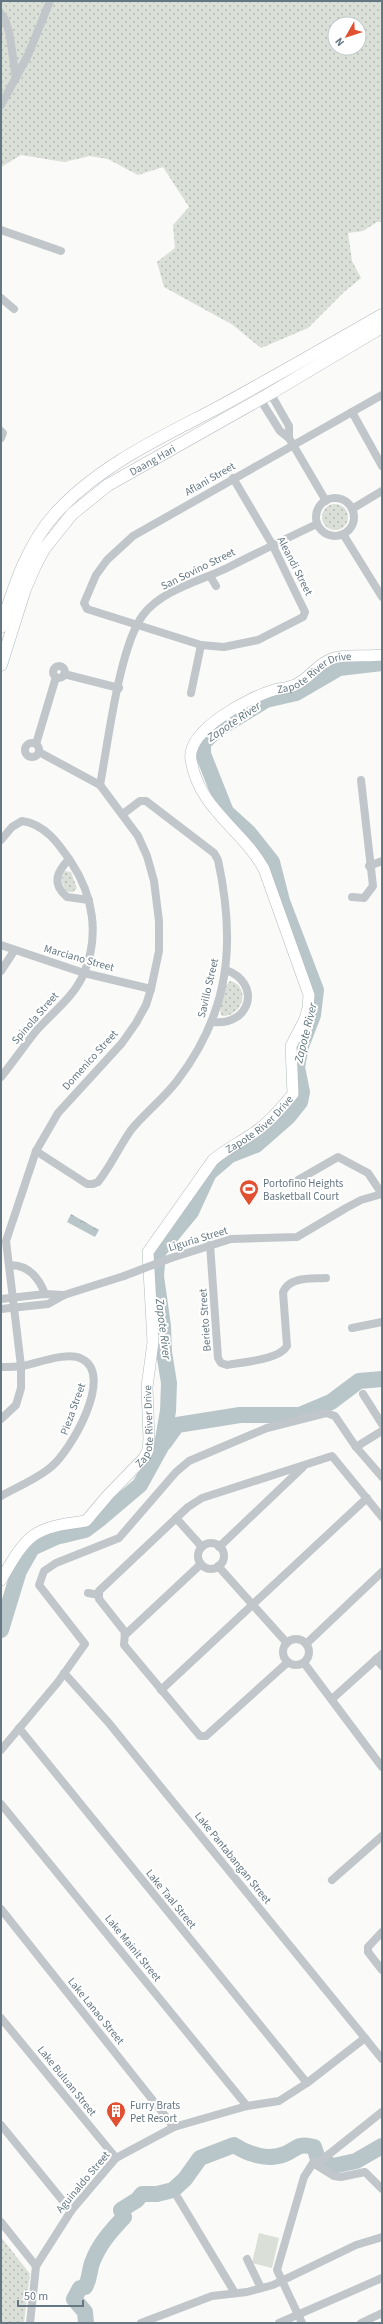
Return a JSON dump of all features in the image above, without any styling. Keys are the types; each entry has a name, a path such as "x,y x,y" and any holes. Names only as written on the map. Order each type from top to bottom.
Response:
{"main road":[{"name":"Daang Hari","path":"1,627 28,553 54,514 73,496 108,469 146,446 264,382 382,315"},
{"name":"Daang Hari","path":"1,665 25,589 35,566 44,549 72,514 108,485 271,393 382,327"}],"street":[{"path":"1,105 28,55 50,1"},
{"path":"1,14 5,18 8,30 16,77"},
{"path":"1,230 61,252"},
{"path":"1,298 14,309"},
{"path":"264,382 289,426 291,442"},
{"path":"253,388 280,431 291,442 326,501"},
{"name":"Aflani Street","path":"91,610 87,608 84,603 96,575 107,560 133,536 233,478 291,442 352,412 382,395"},
{"path":"352,412 382,466"},
{"path":"1,431 3,433 1,438"},
{"name":"Aleandi Street","path":"91,610 201,646 224,647 258,640 303,617 303,606 272,544 233,478"},
{"path":"352,509 382,491"},
{"path":"340,499 352,509 353,523 343,534 328,535 317,524 317,511 326,501 340,499"},
{"name":"San Sovino Street","path":"100,786 118,688 137,625 148,610 167,596 272,544 317,524"},
{"path":"343,534 382,597"},
{"path":"210,576 216,586"},
{"path":"191,693 201,646"},
{"name":"Zapote River Drive","path":"1,1580 20,1546 35,1533 54,1526 86,1521 144,1458 149,1439 147,1387 153,1342 148,1252 213,1160 225,1150 254,1133 281,1109 293,1094 291,1046 308,1008 306,986 264,869 257,858 218,816 206,799 193,768 191,758 192,748 202,731 222,717 251,699 274,690 296,685 332,658 342,656 362,657 382,655"},
{"path":"36,744 28,744 25,747 25,752 32,757 39,752 36,744 60,675 118,688"},
{"name":"Domenico Street","path":"1,1419 16,1405 21,1388 21,1366 10,1265 4,1241 36,1151 58,1113 122,1043 146,1005 159,951 158,903 147,856 138,836 123,814 100,786 39,752"},
{"path":"352,897 364,898 371,891 373,886 369,866 361,780"},
{"name":"Savillo Street","path":"36,1151 80,1181 93,1184 98,1182 132,1129 177,1081 213,1022 226,970 227,911 219,867 214,853 146,801 140,801 123,814"},
{"name":"Spinola Street","path":"1,840 12,827 22,821 40,826 61,846 70,859 81,879 93,915 91,948 84,973 67,999 37,1031 1,1077"},
{"path":"70,859 58,874 56,880 58,886 67,897 89,900"},
{"path":"369,866 382,861"},
{"name":"Marciano Street","path":"1,945 84,973 151,989"},
{"path":"1,971 14,950"},
{"path":"213,1022 231,1021 244,1011 247,1003 246,987 242,979 236,974 226,970"},
{"path":"298,1180 338,1157 368,1173 382,1194"},
{"name":"Liguria Street","path":"1,1309 48,1304 64,1295 124,1276 210,1244 231,1239 297,1237 361,1200 382,1194"},
{"name":"Berieto Street","path":"210,1244 218,1358 221,1363 227,1365 276,1356 284,1351 287,1346 282,1292 285,1287 295,1281 326,1278"},
{"path":"10,1265 22,1267 30,1272 40,1282 45,1294"},
{"name":"Liguria Street","path":"1,1299 45,1294 64,1295"},
{"path":"352,1328 382,1322"},
{"name":"Pieza Street","path":"1,1496 51,1467 73,1442 94,1391 95,1378 90,1366 82,1359 70,1356 21,1366"},
{"path":"1,1367 21,1366"},
{"path":"363,1394 382,1424"},
{"path":"1,1750 64,1673 85,1644 39,1585 44,1570 56,1563 119,1538 176,1472 189,1461 267,1428 326,1413 331,1414 356,1447 382,1477"},
{"path":"356,1447 382,1431"},
{"path":"288,1662 206,1736 200,1736 124,1644 125,1632 99,1599 99,1591 176,1518 202,1498 332,1456 382,1517"},
{"path":"219,1547 305,1465"},
{"path":"285,1471 291,1479"},
{"path":"161,1690 366,1498"},
{"path":"176,1518 202,1547"},
{"path":"210,1544 219,1547 223,1556 218,1566 210,1569 201,1564 198,1554 202,1547 210,1544"},
{"path":"125,1635 201,1564"},
{"path":"218,1566 287,1643"},
{"path":"306,1644 382,1572"},
{"path":"88,1594 99,1595"},
{"path":"287,1643 295,1640 306,1644"},
{"path":"287,1643 283,1655 288,1662 296,1665 304,1663 308,1656 306,1644"},
{"path":"332,1699 379,1656 382,1666"},
{"path":"304,1663 382,1767"},
{"name":"Lake Pantabangan Street","path":"64,1673 108,1722 382,2059"},
{"name":"Lake Taal Street","path":"19,1728 307,2083"},
{"name":"Lake Mainit Street","path":"1,1804 247,2106"},
{"path":"332,1880 382,1836"},
{"name":"Lake Lanao Street","path":"1,1909 174,2127"},
{"path":"382,1932 369,1944 368,1952 382,1970"},
{"name":"Lake Buluan Street","path":"1,2018 116,2158"},
{"name":"Aguinaldo Street","path":"30,2323 36,2266 71,2211 116,2158 174,2127 247,2106 279,2101 307,2083 365,2038"},
{"path":"302,2323 277,2270 304,2177 318,2161 382,2112"},
{"path":"1,2125 71,2211"},
{"path":"318,2161 334,2176 341,2178 365,2172 382,2189"},
{"path":"178,2198 235,2293"},
{"path":"1,2222 36,2266"},
{"path":"140,2323 212,2296 262,2288 314,2266 356,2245 382,2238"},
{"path":"247,2259 262,2288"},
{"path":"279,2323 382,2278"},
{"path":"361,2323 382,2313"}],"shaded area":[{"path":"1,1 382,1 382,222 377,222 363,231 348,233 352,261 361,278 344,292 308,328 261,348 233,325 164,287 157,262 175,248 173,225 189,207 163,167 138,175 108,159 90,156 64,162 21,155 1,167"},
{"path":"335,504 344,508 348,517 344,526 335,530 326,526 322,517 326,508"},
{"path":"65,871 71,872 77,888 73,892 68,892 64,887 62,877"},
{"path":"230,981 240,988 242,1000 236,1011 230,1015 222,1016 220,1003 225,988"},
{"path":"259,2233 279,2238 272,2268 252,2263"},
{"path":"1,2237 30,2274 24,2323 1,2323"}],"water":[{"path":"71,1214 99,1230 95,1237 67,1222"}],"waterway":[{"name":"Zapote River","path":"1,1630 19,1571 32,1548 56,1537 85,1530 101,1518 140,1485 162,1445 168,1411 169,1383 164,1352 163,1326 156,1276 158,1252 191,1212 209,1173 230,1155 256,1145 288,1117 300,1102 302,1092 297,1067 301,1046 313,1015 316,990 282,901 272,862 249,833 226,812 203,754 203,743 217,730 266,700 296,693 339,668 382,663"},
{"path":"164,1443 177,1425 240,1415 300,1415 331,1402 359,1381 382,1379"},
{"path":"86,2323 85,2312 74,2299 80,2288 85,2287 87,2284 92,2263 98,2250 124,2217 121,2210 137,2200 142,2194 157,2194 173,2190 185,2179 200,2158 234,2145 251,2154 265,2157 278,2156 298,2147 304,2146 314,2147 318,2159 333,2166 356,2161 382,2146"}],"place":[{"name":"Portofino Heights Basketball Court","path":"249,1206"},
{"name":"Furry Brats Pet Resort","path":"116,2128"}]}
